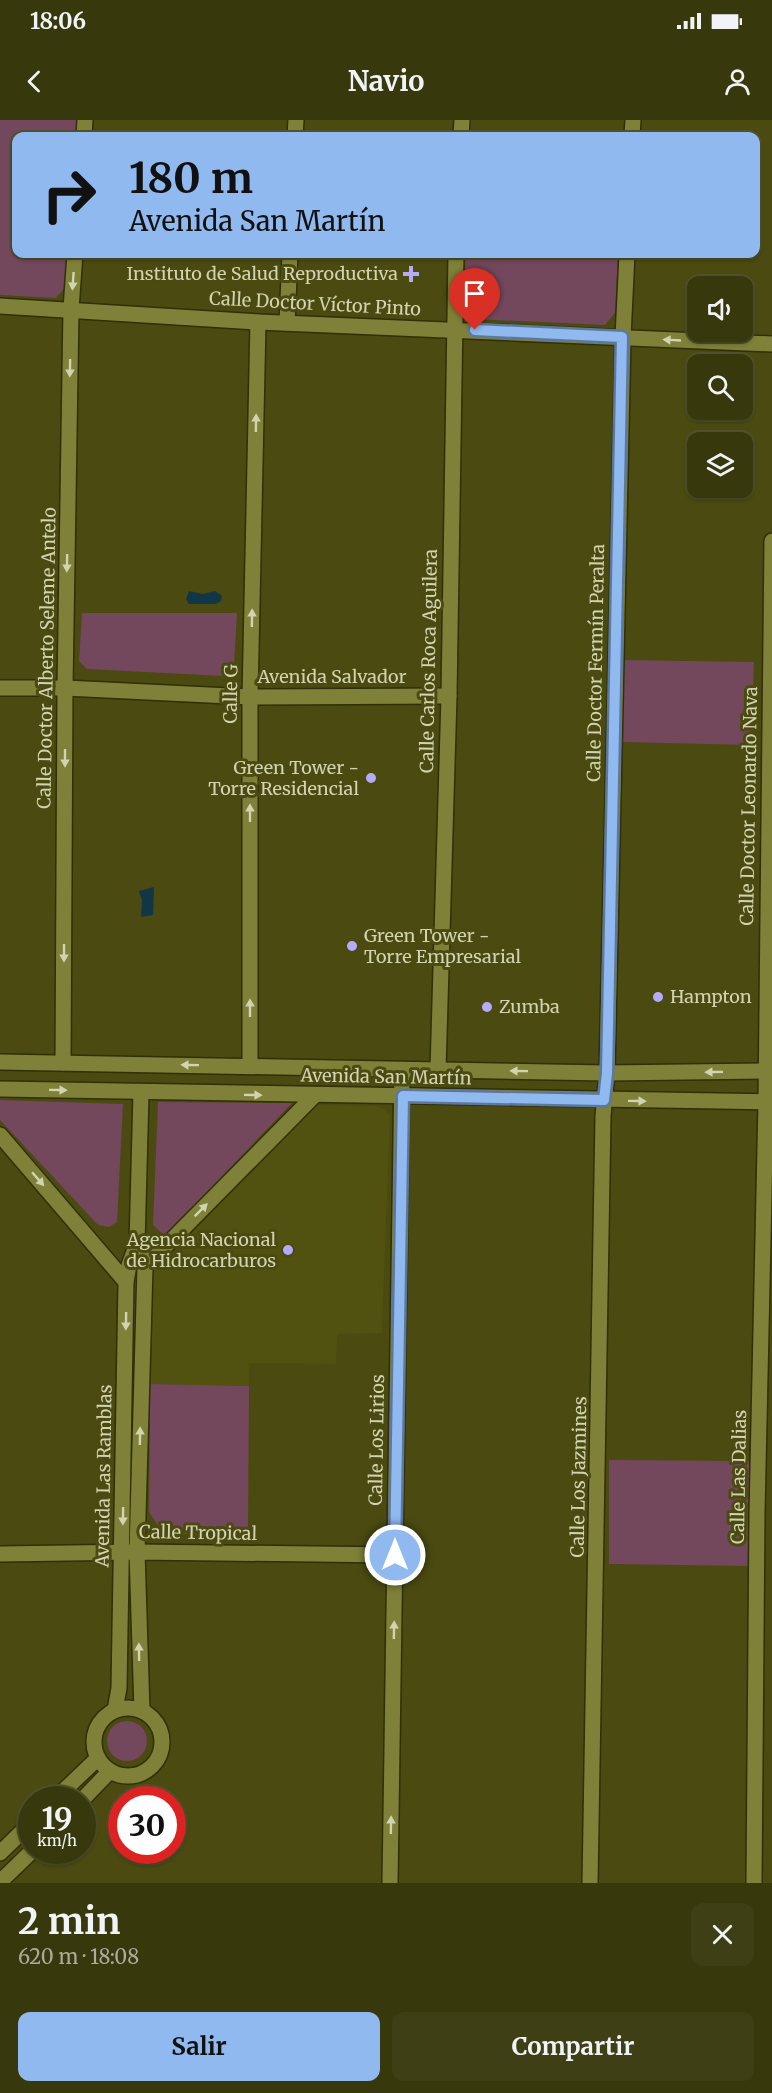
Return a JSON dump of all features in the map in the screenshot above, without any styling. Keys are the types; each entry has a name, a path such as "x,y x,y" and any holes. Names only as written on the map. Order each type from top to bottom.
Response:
{"street":[{"name":"Calle Doctor Alberto Seleme Antelo","path":"63,1063 65,688 71,309 75,258"},
{"path":"287,323 290,258"},
{"name":"Calle Carlos Roca Aguilera","path":"438,1070 449,696 456,258"},
{"name":"Calle Doctor Fermín Peralta","path":"607,1073 622,337 627,258"},
{"name":"Calle Doctor Víctor Pinto","path":"0,306 258,322 772,344"},
{"name":"Calle G","path":"250,1066 250,698 258,322"},
{"name":"Calle Doctor Leonardo Nava","path":"769,1071 772,541"},
{"name":"Avenida Salvador","path":"0,688 65,688 250,698 449,696"},
{"path":"2,1089 3,1062"},
{"name":"Avenida San Martín","path":"3,1062 607,1073 769,1071"},
{"name":"Calle Los Lirios","path":"390,1883 402,1070"},
{"name":"Calle Las Dalias","path":"754,1883 757,1513 769,1071"},
{"name":"Calle Los Jazmines","path":"590,1883 604,1100 607,1073"},
{"name":"Avenida San Martín","path":"2,1089 769,1102"},
{"name":"Avenida Las Ramblas","path":"141,1093 137,1244 129,1265 126,1282 130,1552 142,1711"},
{"path":"145,1267 315,1095"},
{"path":"0,1135 126,1282"},
{"name":"Avenida Las Ramblas","path":"115,1710 119,1689 130,1552 145,1267 137,1244"},
{"name":"Calle Tropical","path":"0,1554 130,1552 395,1555"},
{"path":"129,1708 142,1711 153,1719 160,1730 162,1744 159,1758 150,1768 137,1775 123,1776 110,1772 98,1758 94,1744 96,1730 104,1718 115,1710 129,1708"},
{"path":"69,1786 98,1758"},
{"path":"96,1786 110,1772"},
{"path":"0,1853 18,1836"},
{"path":"0,1882 19,1864"}],"shaded area":[{"path":"0,120 77,120 76,132 12,132 12,258 69,258 67,285 56,298 0,295"},
{"path":"466,258 618,258 615,313 605,325 474,319 461,309"},
{"path":"82,613 237,613 234,666 223,676 87,669 79,661"},
{"path":"624,660 754,662 751,745 621,742"},
{"path":"0,1100 123,1104 117,1222 109,1227 98,1225 0,1120"},
{"path":"158,1102 292,1103 165,1236 153,1225"},
{"path":"315,1105 376,1106 384,1109 390,1115 382,1333 337,1334 336,1364 249,1363 249,1386 150,1384 149,1274 152,1267"},
{"path":"134,1277 137,1279 134,1439 132,1441"},
{"path":"150,1384 249,1386 248,1534 175,1534 159,1527 149,1512"},
{"path":"609,1460 750,1461 749,1566 609,1564"},
{"path":"127,1721 141,1727 147,1741 141,1755 127,1761 113,1755 107,1741 113,1727"}],"water":[{"path":"189,591 203,594 215,591 222,596 221,601 216,604 189,604 186,599"},
{"path":"154,887 153,915 141,917 142,901 139,891"}],"place":[{"name":"Instituto de Salud Reproductiva","path":"411,274"},
{"name":"Green Tower - Torre Residencial","path":"371,778"},
{"name":"Green Tower - Torre Empresarial","path":"352,946"},
{"name":"Hampton","path":"658,997"},
{"name":"Zumba","path":"487,1007"},
{"name":"Agencia Nacional de Hidrocarburos","path":"288,1250"}],"route":[{"path":"395,1555 403,1096 604,1100 607,1073 622,337 475,330"}]}
